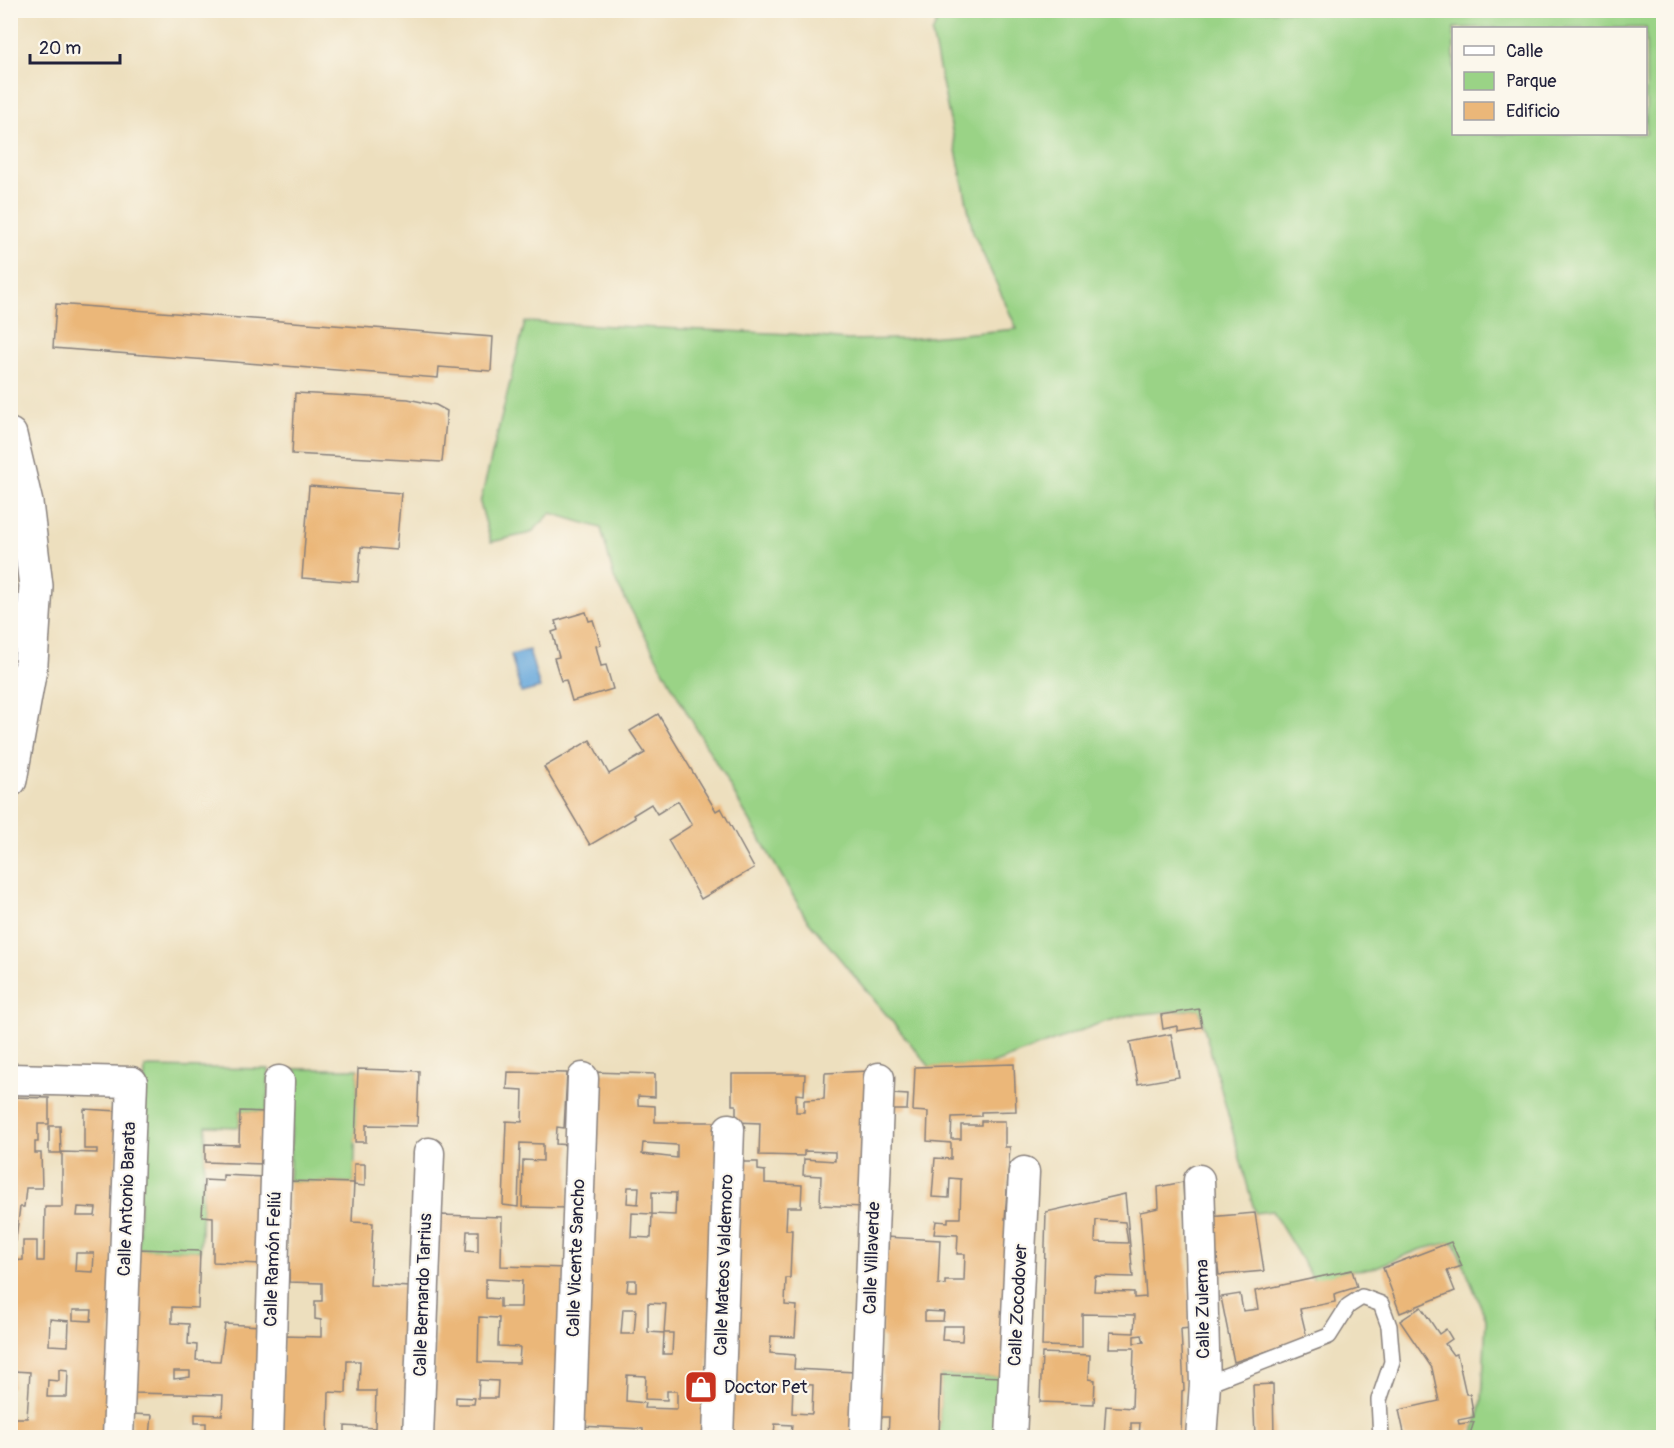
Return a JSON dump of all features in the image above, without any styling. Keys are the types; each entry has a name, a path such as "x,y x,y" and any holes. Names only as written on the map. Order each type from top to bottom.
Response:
{"street":[{"path":"10,435 26,503 36,586 31,663 10,780"},
{"name":"Calle Vicente Sancho","path":"570,1437 583,1078"},
{"name":"Calle Villaverde","path":"865,1437 879,1078"},
{"name":"Calle Antonio Barata","path":"10,1079 132,1082 118,1437"},
{"name":"Calle Ramón Feliú","path":"267,1437 279,1081"},
{"name":"Calle Mateos Valdemoro","path":"718,1437 729,1129"},
{"name":"Calle Bernardo Tarrius","path":"418,1437 429,1153"},
{"name":"Calle Zocodover","path":"1011,1437 1024,1172"},
{"name":"Calle Zulema","path":"1200,1180 1221,1383 1201,1437"}],"lane":[{"path":"1221,1383 1329,1336 1348,1306 1362,1297 1381,1304 1389,1326 1392,1362 1379,1400 1381,1437"}],"green space":[{"path":"941,11 1663,11 1663,1437 1473,1437 1482,1401 1486,1319 1455,1244 1451,1242 1419,1250 1371,1269 1352,1270 1314,1280 1272,1211 1255,1213 1199,1009 1129,1015 1098,1024 989,1065 930,1067 806,918 678,697 614,578 601,528 551,513 531,533 491,542 480,503 525,322 792,334 845,340 906,339 1017,329 973,232 932,34"},
{"path":"10,515 16,560 18,607 10,699"},
{"path":"145,1067 269,1069 267,1112 240,1111 239,1127 206,1126 200,1251 138,1249"},
{"path":"294,1069 358,1069 354,1183 289,1181"},
{"path":"941,1375 1004,1377 1001,1437 939,1438"}],"water":[{"path":"529,650 540,688 521,693 511,655"}],"building":[{"path":"56,304 493,337 491,371 439,367 438,378 53,348"},
{"path":"295,393 408,399 436,405 447,411 442,462 292,454"},
{"path":"309,486 401,493 396,550 361,547 358,582 302,578"},
{"path":"586,612 589,621 593,620 601,645 596,646 601,666 606,665 613,689 572,701 566,680 561,681 554,658 559,657 552,632 558,630 555,621"},
{"path":"658,714 716,811 721,808 754,868 701,899 668,840 692,825 678,801 657,814 651,804 633,815 635,818 590,845 544,767 590,740 609,774 645,753 630,731"},
{"path":"1199,1009 1202,1027 1177,1031 1177,1026 1163,1029 1161,1015"},
{"path":"1171,1034 1179,1077 1138,1084 1130,1042"},
{"path":"1014,1064 1016,1111 981,1112 981,1116 952,1117 951,1139 961,1139 961,1125 981,1125 981,1121 1005,1121 1005,1147 1010,1147 1005,1219 1011,1220 1004,1377 941,1375 939,1437 888,1437 889,1417 878,1417 879,1391 882,1391 884,1338 881,1338 885,1237 940,1240 938,1284 945,1285 945,1281 964,1281 965,1254 957,1254 958,1235 934,1234 936,1221 948,1222 948,1218 960,1218 961,1179 950,1178 949,1198 932,1197 935,1158 951,1159 951,1143 927,1141 928,1112 913,1111 915,1067","holes":["925,1311 944,1312 943,1321 925,1321","943,1326 963,1326 962,1341 942,1340"]},
{"path":"358,1069 419,1071 417,1126 366,1125 366,1142 355,1142"},
{"path":"869,1071 863,1207 820,1205 821,1176 803,1175 804,1159 835,1161 835,1152 804,1151 804,1156 759,1155 760,1123 736,1122 736,1105 732,1105 732,1074 805,1074 804,1095 796,1094 796,1112 804,1112 804,1100 824,1099 825,1073"},
{"path":"508,1072 567,1073 564,1128 557,1127 556,1144 570,1145 568,1208 522,1207 523,1160 543,1161 543,1144 520,1143 518,1207 503,1205 506,1121 522,1122 523,1090 507,1089"},
{"path":"593,1072 655,1074 655,1097 638,1096 638,1105 655,1106 655,1122 719,1122 705,1437 643,1437 643,1429 580,1426","holes":["643,1143 677,1145 677,1158 642,1154","628,1187 639,1187 638,1204 627,1203","652,1192 676,1193 675,1215 652,1214","632,1213 652,1214 651,1238 631,1237","628,1280 636,1280 636,1291 627,1291","648,1303 666,1304 664,1333 648,1332","623,1309 636,1309 634,1334 621,1334","664,1333 673,1333 672,1354 663,1354","627,1375 646,1376 645,1399 667,1400 667,1391 677,1391 677,1409 644,1408 645,1403 626,1401"]},
{"path":"892,1094 908,1095 907,1110 891,1110"},
{"path":"10,1097 49,1098 49,1124 38,1124 38,1142 35,1142 35,1153 41,1153 42,1188 26,1188 24,1207 20,1207 13,1261 23,1260 23,1241 37,1241 37,1261 44,1261 45,1207 62,1207 62,1152 97,1153 97,1149 84,1149 84,1109 118,1111 107,1437 10,1437 10,1418 27,1418 30,1372 14,1371 13,1388 10,1387","holes":["78,1207 96,1208 95,1216 77,1216","76,1253 94,1253 93,1272 75,1271","73,1310 92,1310 91,1321 73,1320","50,1319 69,1321 68,1346 49,1345","59,1369 68,1370 67,1397 47,1397 48,1380 59,1381"]},
{"path":"240,1111 267,1112 266,1164 205,1162 205,1144 239,1145"},
{"path":"49,1126 60,1126 61,1153 49,1153"},
{"path":"740,1162 758,1162 758,1170 765,1171 765,1183 802,1185 801,1207 787,1207 786,1230 792,1230 790,1278 786,1278 785,1305 797,1306 795,1337 771,1336 770,1353 795,1355 794,1369 855,1372 853,1437 791,1435 792,1425 775,1424 774,1434 791,1437 729,1437","holes":["793,1384 813,1385 812,1414 792,1413"]},
{"path":"354,1164 365,1164 365,1186 354,1185"},
{"path":"223,1175 265,1177 262,1264 213,1262 213,1217 202,1216 204,1180 223,1181"},
{"path":"289,1181 354,1183 352,1222 373,1223 370,1285 411,1287 406,1437 280,1437 283,1336 321,1337 321,1320 315,1319 315,1301 322,1301 322,1283 289,1282","holes":["347,1361 360,1361 359,1391 376,1391 375,1428 345,1426 345,1434 328,1434 329,1392 346,1393"]},
{"path":"1183,1182 1190,1328 1181,1329 1184,1390 1182,1391 1181,1437 1139,1437 1140,1423 1131,1423 1131,1437 1026,1437 1026,1433 1104,1435 1106,1406 1132,1408 1134,1348 1109,1348 1110,1332 1134,1333 1135,1315 1082,1314 1082,1347 1042,1346 1046,1212 1125,1194 1133,1277 1095,1276 1094,1291 1134,1292 1134,1298 1146,1297 1140,1212 1159,1208 1158,1187","holes":["1096,1220 1125,1222 1128,1243 1095,1242","1142,1335 1144,1342 1134,1343 1134,1336"]},
{"path":"1255,1213 1264,1271 1219,1275 1214,1232 1208,1217"},
{"path":"440,1215 502,1217 501,1266 565,1268 559,1437 432,1437","holes":["467,1231 478,1231 478,1252 466,1251","486,1279 522,1281 521,1307 500,1307 500,1299 486,1298","479,1317 499,1318 498,1346 520,1347 519,1363 478,1362","479,1380 498,1381 497,1398 478,1398","456,1397 475,1398 474,1404 456,1404"]},
{"path":"1451,1242 1462,1266 1447,1271 1455,1291 1400,1313 1383,1268"},
{"path":"138,1249 200,1251 198,1308 172,1307 172,1323 189,1324 188,1344 197,1345 196,1360 220,1361 225,1324 261,1326 257,1437 206,1437 206,1423 195,1423 195,1414 222,1415 223,1395 133,1393","holes":["174,1371 190,1371 190,1377 174,1379"]},
{"path":"1352,1270 1357,1287 1334,1294 1335,1302 1300,1309 1307,1338 1234,1362 1221,1297 1240,1294 1243,1311 1258,1309 1255,1291"},
{"path":"1421,1307 1439,1334 1446,1329 1452,1339 1445,1344 1453,1355 1457,1354 1466,1394 1470,1394 1474,1417 1458,1420 1459,1424 1474,1422 1469,1437 1405,1437 1399,1410 1439,1401 1432,1368 1400,1321"},
{"path":"1042,1353 1090,1355 1089,1379 1095,1380 1094,1404 1040,1402"},
{"path":"1273,1384 1274,1437 1255,1437 1253,1385"},
{"path":"132,1414 152,1415 150,1437 131,1437"}],"place":[{"name":"Doctor Pet","path":"701,1387"}]}
